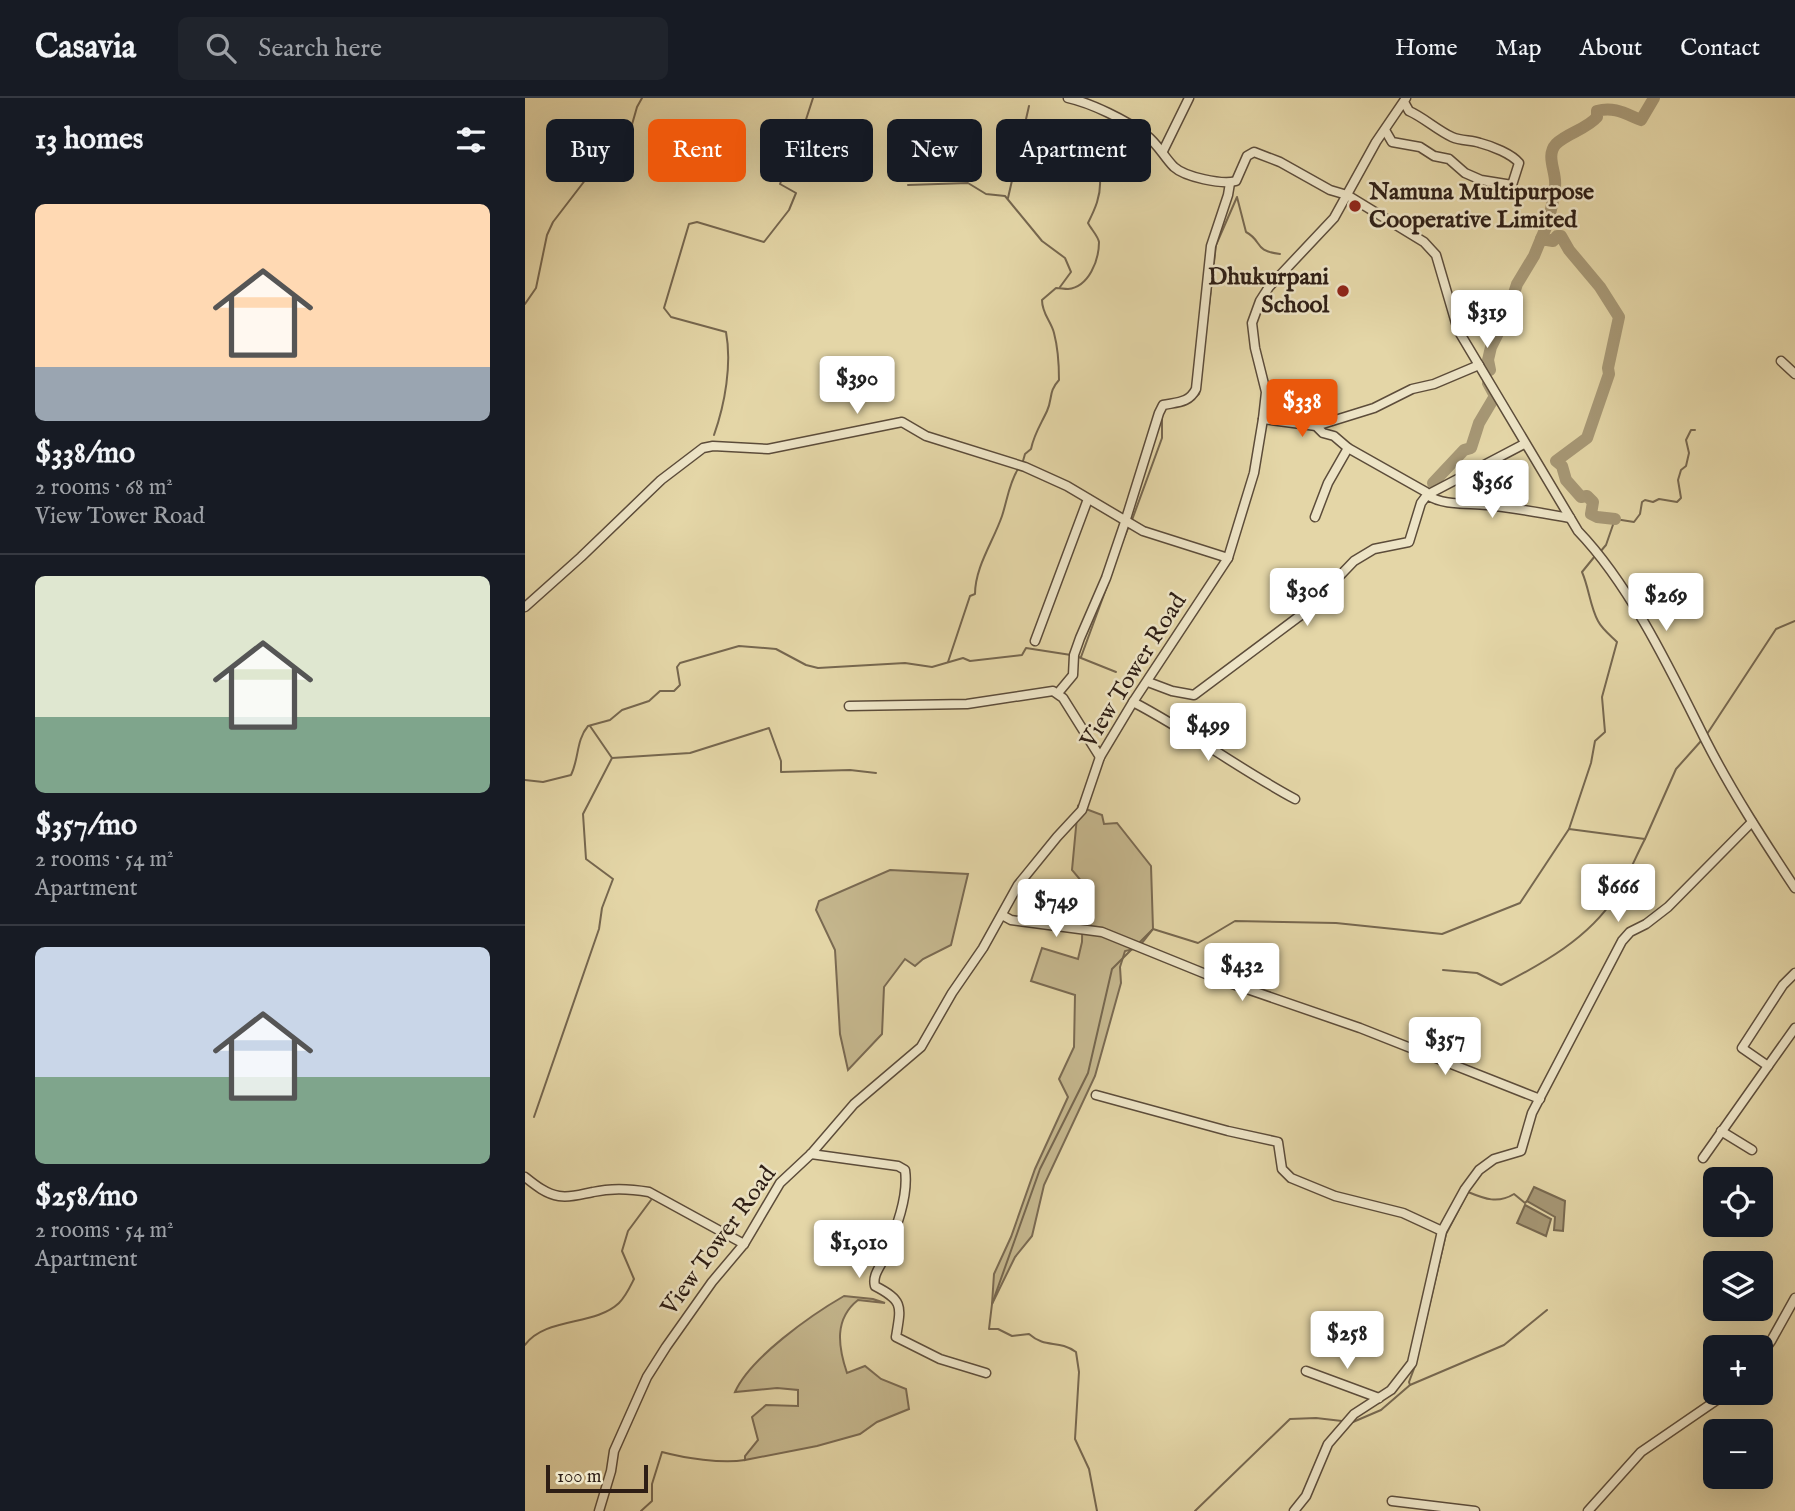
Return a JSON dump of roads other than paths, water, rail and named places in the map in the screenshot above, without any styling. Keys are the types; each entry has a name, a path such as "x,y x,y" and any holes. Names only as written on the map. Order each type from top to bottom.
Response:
{"street":[{"path":"1067,98 1095,107 1145,134 1180,171 1230,183 1236,181 1247,156 1254,152 1280,162 1330,190 1347,195 1424,242 1436,255 1458,330 1578,531 1599,553 1659,649 1706,741 1752,822 1795,888"},
{"path":"1163,151 1189,98"},
{"path":"1385,130 1392,142 1420,147 1434,156 1449,159 1465,173 1481,180 1512,185 1519,163 1513,155 1482,143 1451,136 1440,128 1423,122 1419,115 1409,111 1405,100"},
{"name":"View Tower Road","path":"600,1511 614,1451 647,1377 712,1282 744,1244 781,1183 811,1154 854,1104 921,1047 1018,885 1082,810 1100,757 1228,558 1254,473 1263,419 1266,392 1252,323 1260,301 1269,287 1334,218 1405,100"},
{"path":"1058,693 1073,675 1074,655 1106,578 1159,413 1163,405 1186,401 1196,389 1211,246 1229,195 1230,183"},
{"path":"1781,361 1795,374"},
{"path":"1263,419 1317,426 1374,408 1412,389 1434,384 1479,365"},
{"path":"525,607 661,480 703,448 713,446 768,449 902,422 926,436 1025,467 1067,486 1143,531 1228,558"},
{"path":"1317,426 1323,433 1334,436 1348,448 1426,492 1435,500 1570,518"},
{"path":"1148,682 1172,691 1194,695 1305,612 1354,561 1374,549 1409,542 1421,503 1427,495 1524,444"},
{"path":"1315,517 1328,483 1348,448"},
{"path":"1035,641 1088,499"},
{"path":"849,706 967,704 1007,700 1035,692 1058,693"},
{"path":"1058,693 1100,757"},
{"path":"1133,702 1200,740 1250,775 1296,799"},
{"path":"1294,1511 1306,1496 1328,1444 1347,1419 1397,1384 1412,1363 1442,1231 1465,1189 1479,1170 1494,1158 1521,1151 1532,1113 1622,941 1630,932 1646,924 1668,907 1752,822"},
{"path":"1002,915 1011,920 1102,932 1250,991 1360,1028 1540,1099"},
{"path":"1768,1066 1742,1048 1783,985 1795,973"},
{"path":"1703,1158 1795,1028"},
{"path":"1096,1095 1278,1142 1281,1147 1282,1169 1290,1178 1335,1196 1403,1213 1442,1231"},
{"path":"1721,1130 1752,1150"},
{"path":"811,1154 898,1166 905,1170 904,1198 887,1253 875,1276 875,1286 894,1296 899,1303 896,1337 940,1359 986,1373"},
{"path":"525,1177 537,1187 557,1196 608,1191 649,1192 744,1244"},
{"path":"1773,1339 1795,1298"},
{"path":"1306,1371 1379,1398"},
{"path":"1588,1511 1640,1452 1709,1405"},
{"path":"1392,1502 1475,1511"}],"waterway":[{"path":"525,304 536,288 547,235 553,222 606,153 631,128 642,98"},
{"path":"714,435 726,384 726,332 671,317 664,308 689,224 697,222 764,242 789,210 796,193 780,184 790,157 799,149 813,98"},
{"path":"1541,239 1553,200 1555,181 1551,154 1556,144 1593,121 1597,117 1597,111 1614,110 1641,120 1654,98"},
{"path":"1008,198 1029,106"},
{"path":"1023,461 1025,454 1031,449 1049,406 1053,388 1059,380 1053,329 1043,309 1042,300 1056,288 1075,287 1091,272 1099,242 1088,223 1100,192 1100,182"},
{"path":"908,185 968,183 986,194 1005,196 1042,241 1065,258 1071,272 1060,287"},
{"path":"1202,366 1216,245 1237,197 1246,232 1266,251 1280,254"},
{"path":"1490,370 1488,360 1491,347 1507,315 1517,284 1541,239 1553,241 1557,236 1561,236 1619,317 1609,374 1587,438 1556,461 1562,466 1566,480 1581,497 1587,496 1593,502 1591,514 1615,519"},
{"path":"1433,483 1464,450 1471,448 1479,423 1495,396 1488,383"},
{"path":"1188,403 1199,394 1200,389"},
{"path":"1132,520 1162,438 1162,415"},
{"path":"1600,552 1606,545 1615,519 1634,522 1645,500 1677,502 1681,498 1678,480 1681,470 1686,466 1689,453 1686,440 1691,430 1695,430"},
{"path":"948,662 970,596 975,594 981,564 1018,469"},
{"path":"1121,545 1128,528"},
{"path":"1569,829 1591,763 1595,741 1605,732 1602,697 1617,642 1598,621 1582,572 1595,556"},
{"path":"1081,657 1113,570"},
{"path":"1707,734 1776,629 1795,621"},
{"path":"525,780 543,782 571,775 581,737 588,726 610,720 622,710 649,701 660,691 674,691 680,685 677,667 680,663 739,646 776,649 806,665 818,668 905,663 932,667 963,658 970,661 1022,655 1026,648 1071,655"},
{"path":"1076,656 1116,672"},
{"path":"590,726 612,758 690,753 769,728 781,761 781,772 850,770 876,773"},
{"path":"1140,942 1153,929 1198,943 1235,921 1336,923 1442,934 1520,903 1569,829 1645,839 1676,769 1701,741"},
{"path":"534,1117 599,929 602,908 613,879 586,859 583,814 612,758"},
{"path":"1443,970 1477,973 1501,985 1548,959 1578,937 1604,912 1623,883 1645,839"},
{"path":"1097,1511 1089,1469 1075,1439 1079,1372 1076,1352 1035,1339 1029,1334 1012,1336 998,1329 989,1329 992,1304 1040,1169 1088,1073 1112,969 1133,948"},
{"path":"1417,1358 1446,1234 1468,1192 1491,1199 1502,1199 1514,1194 1525,1203 1527,1201"},
{"path":"525,1345 545,1330 597,1315 619,1303 634,1279 622,1251 628,1231 651,1200"},
{"path":"1353,1422 1381,1410 1410,1385 1504,1345 1547,1310"},
{"path":"1410,1385 1415,1366"},
{"path":"1195,1511 1290,1419 1342,1421"},
{"path":"641,1511 652,1501 652,1484 662,1452 703,1460 745,1460"}],"place":[{"name":"Namuna Multipurpose Cooperative Limited","path":"1355,206"},
{"name":"Dhukurpani School","path":"1343,291"}]}
